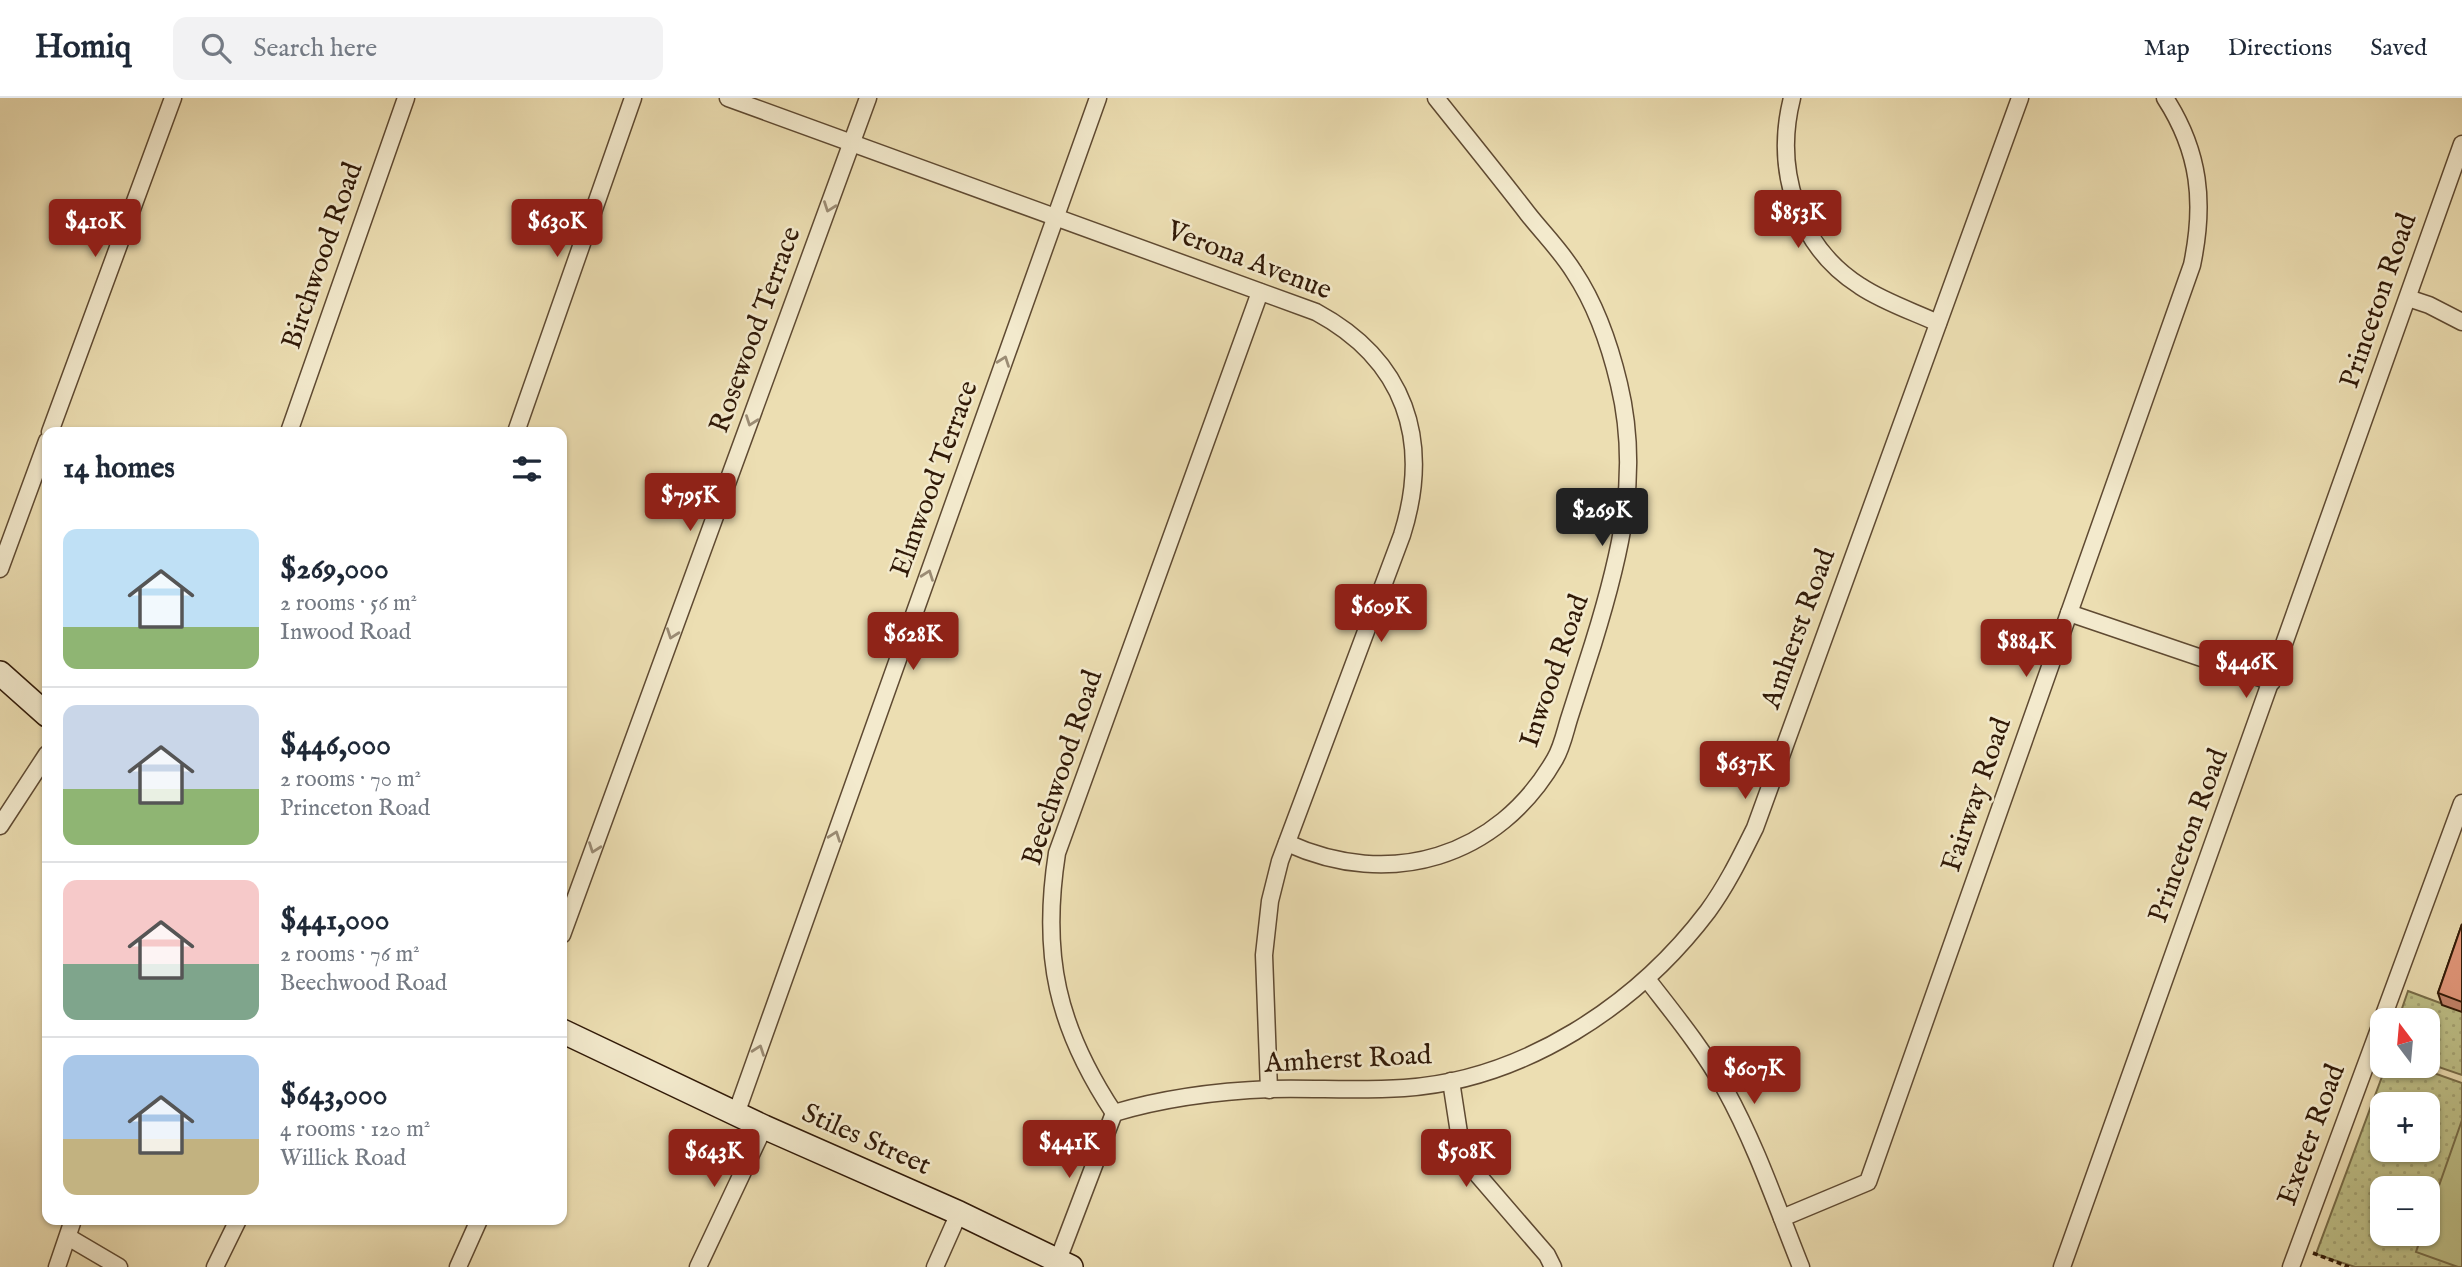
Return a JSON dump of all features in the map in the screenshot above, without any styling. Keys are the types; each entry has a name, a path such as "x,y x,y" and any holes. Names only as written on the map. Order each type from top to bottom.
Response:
{"main road":[{"path":"0,673 42,711"},
{"name":"Stiles Street","path":"567,1037 959,1213 1065,1264"}],"street":[{"path":"52,427 173,98"},
{"name":"Birchwood Road","path":"291,427 407,98"},
{"path":"518,427 633,98"},
{"name":"Verona Avenue","path":"728,98 1317,312 1333,320 1354,337 1385,370 1408,419 1415,455 1414,491 1402,535 1287,843 1270,901 1264,956 1269,1090"},
{"name":"Rosewood Terrace","path":"567,921 868,98"},
{"name":"Elmwood Terrace","path":"736,1114 1098,98"},
{"name":"Inwood Road","path":"1287,843 1325,858 1345,862 1377,865 1408,863 1429,859 1468,845 1511,815 1536,790 1557,756 1620,550 1627,510 1626,427 1608,347 1593,308 1574,272 1436,98"},
{"path":"1792,98 1785,137 1787,172 1796,206 1812,237 1833,264 1861,286 1883,299 1938,323"},
{"name":"Amherst Road","path":"1114,1113 1152,1102 1269,1090 1405,1088 1451,1081 1494,1069 1536,1052 1605,1012 1647,979 1681,945 1734,871 1755,828 2020,98"},
{"name":"Fairway Road","path":"1782,1218 1868,1182 2192,265 2199,235 2200,203 2196,171 2183,131 2165,98"},
{"name":"Princeton Road","path":"2063,1267 2462,144"},
{"name":"Beechwood Road","path":"1114,1113 1078,1051 1065,1020 1057,987 1050,920 1057,853 1260,292"},
{"path":"2408,298 2429,305 2462,323"},
{"path":"0,569 42,455"},
{"path":"2069,613 2272,682"},
{"path":"0,826 42,762"},
{"name":"Exeter Road","path":"2387,1008 2462,803"},
{"path":"1647,979 1695,1042 1724,1088 1758,1157 1801,1267"},
{"name":"Exeter Road","path":"2291,1267 2370,1053"},
{"path":"1451,1081 1461,1146 1471,1167 1546,1255 1553,1267"},
{"path":"1065,1264 1114,1113"},
{"path":"698,1267 764,1127"},
{"path":"935,1267 959,1213"},
{"path":"57,1267 72,1225"},
{"path":"215,1267 236,1225"},
{"path":"457,1267 477,1225"},
{"path":"68,1237 119,1267"}],"path":[{"path":"2312,1252 2349,1267"}],"green space":[{"path":"2408,991 2462,1011 2462,1075 2440,1067 2440,1008 2402,1008"},
{"path":"2440,1075 2462,1083 2462,1267 2355,1267 2316,1254 2370,1109 2370,1162 2440,1162 2440,1092 2376,1092 2382,1078 2440,1078"},
{"path":"2462,1120 2462,1267 2416,1252 2418,1246 2440,1246 2440,1183"}],"building":[{"path":"2462,924 2462,1002 2438,993"}]}
